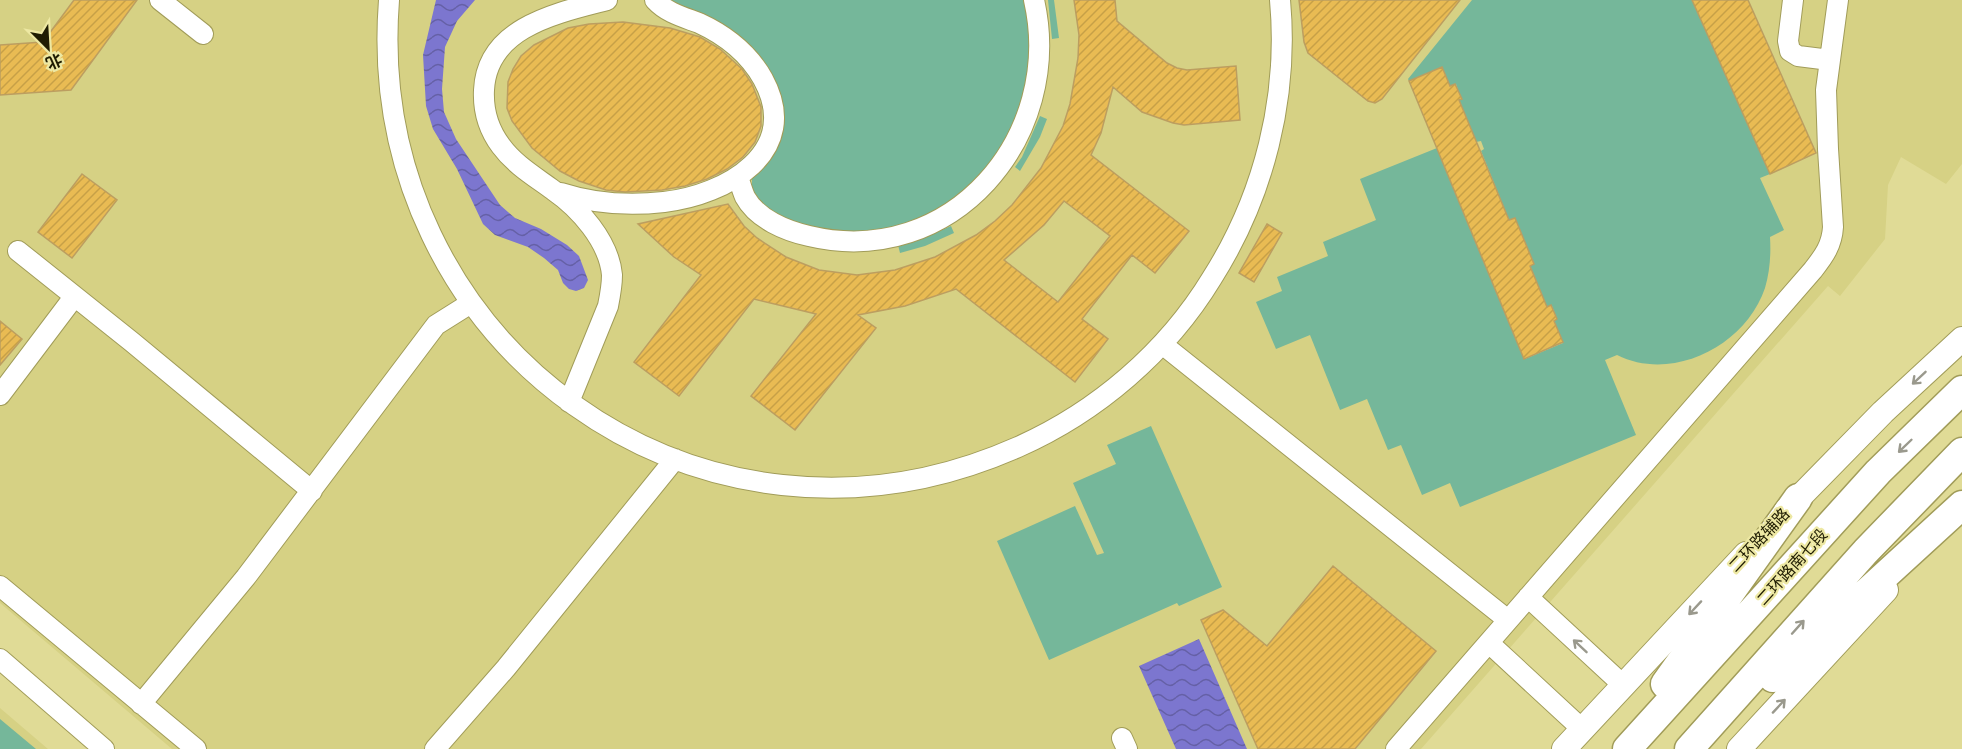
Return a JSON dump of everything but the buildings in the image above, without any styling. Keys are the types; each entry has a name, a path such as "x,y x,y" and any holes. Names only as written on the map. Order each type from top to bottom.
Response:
{"highway":[{"name":"二环路南七段","path":"1627,749 1878,472 1962,390"},
{"path":"1689,749 1866,550 1962,452"},
{"path":"1619,749 1798,498"},
{"path":"1697,749 1962,506"}],"main road":[{"name":"二环路辅路","path":"1564,749 1798,498 1882,412 1962,339"},
{"path":"1739,749 1962,506"}],"street":[{"path":"160,0 203,34"},
{"path":"389,0 387,47 389,91 401,155 410,187 427,227 453,276 471,303 513,354 569,402 618,433 675,459 710,471 742,478 807,487 873,486 939,475 1002,454 1061,425 1115,388 1162,344 1185,317 1222,263 1251,203 1262,172 1270,140 1280,75 1282,42 1280,0"},
{"path":"569,402 608,306 612,273 600,241 572,205 515,161 493,133 483,99 487,68 492,56 501,45 533,24 553,15 607,0"},
{"path":"555,191 587,201 611,204 665,202 704,194 738,176 763,154 771,138 772,106 763,80 741,50 724,37 663,9 656,0"},
{"path":"738,176 745,197 763,216 781,227 824,239 845,242 889,238 926,226 944,217 969,199 993,176 1017,140 1026,120 1033,99 1040,56 1040,34 1034,0"},
{"path":"1793,0 1788,41 1790,51 1798,56 1830,60"},
{"path":"1396,749 1813,270 1827,251 1832,239 1833,227 1826,111 1838,0"},
{"path":"18,251 312,491"},
{"path":"0,395 74,297"},
{"path":"141,704 246,577 436,325 471,303"},
{"path":"1162,344 1508,620"},
{"path":"435,749 506,668 675,459"},
{"path":"0,586 196,749"},
{"path":"1528,597 1623,685"},
{"path":"1488,643 1582,729"},
{"path":"0,659 104,749"}],"shaded area":[{"path":"0,0 1962,0 1962,164 1946,184 1901,157 1888,185 1885,239 1840,296 1828,286 1421,749 172,749 0,603"},
{"path":"0,708 48,749 0,749"}],"green space":[{"path":"662,0 1029,0 1035,35 1021,118 974,188 907,228 824,234 766,212 752,190 752,179 756,170 767,157 768,78"},
{"path":"1048,0 1054,0 1059,38 1052,39"},
{"path":"1472,0 1698,0 1770,174 1760,178 1784,230 1770,237 1768,275 1765,288 1755,308 1742,326 1725,342 1683,361 1661,364 1639,362 1617,355 1605,360 1636,435 1460,507 1450,483 1422,495 1401,445 1388,450 1367,399 1340,410 1310,335 1276,349 1256,302 1282,291 1277,277 1328,256 1323,242 1376,220 1360,179 1437,148 1525,359 1563,343 1554,321 1557,319 1552,306 1536,311 1528,292 1539,287 1530,266 1534,264 1515,218 1509,220 1481,151 1484,149 1481,141 1476,142 1445,106 1461,99 1456,84 1450,86 1442,67 1409,81 1408,79"},
{"path":"1040,116 1047,119 1040,137 1020,171 1015,167 1022,157"},
{"path":"951,226 954,233 925,246 900,253 898,245 916,241"},
{"path":"1151,426 1222,587 1179,606 1177,603 1049,660 997,541 1075,506 1097,555 1104,553 1073,483 1116,464 1107,445"},
{"path":"0,719 36,749 0,749"}],"water":[{"path":"436,0 475,0 457,21 445,47 442,89 444,112 456,139 500,205 515,218 541,229 567,245 579,256 588,280 584,288 576,291 569,289 563,283 558,270 544,258 528,247 495,235 483,224 457,169 433,129 426,106 423,55"},
{"path":"1199,639 1247,749 1176,749 1139,666"}]}
